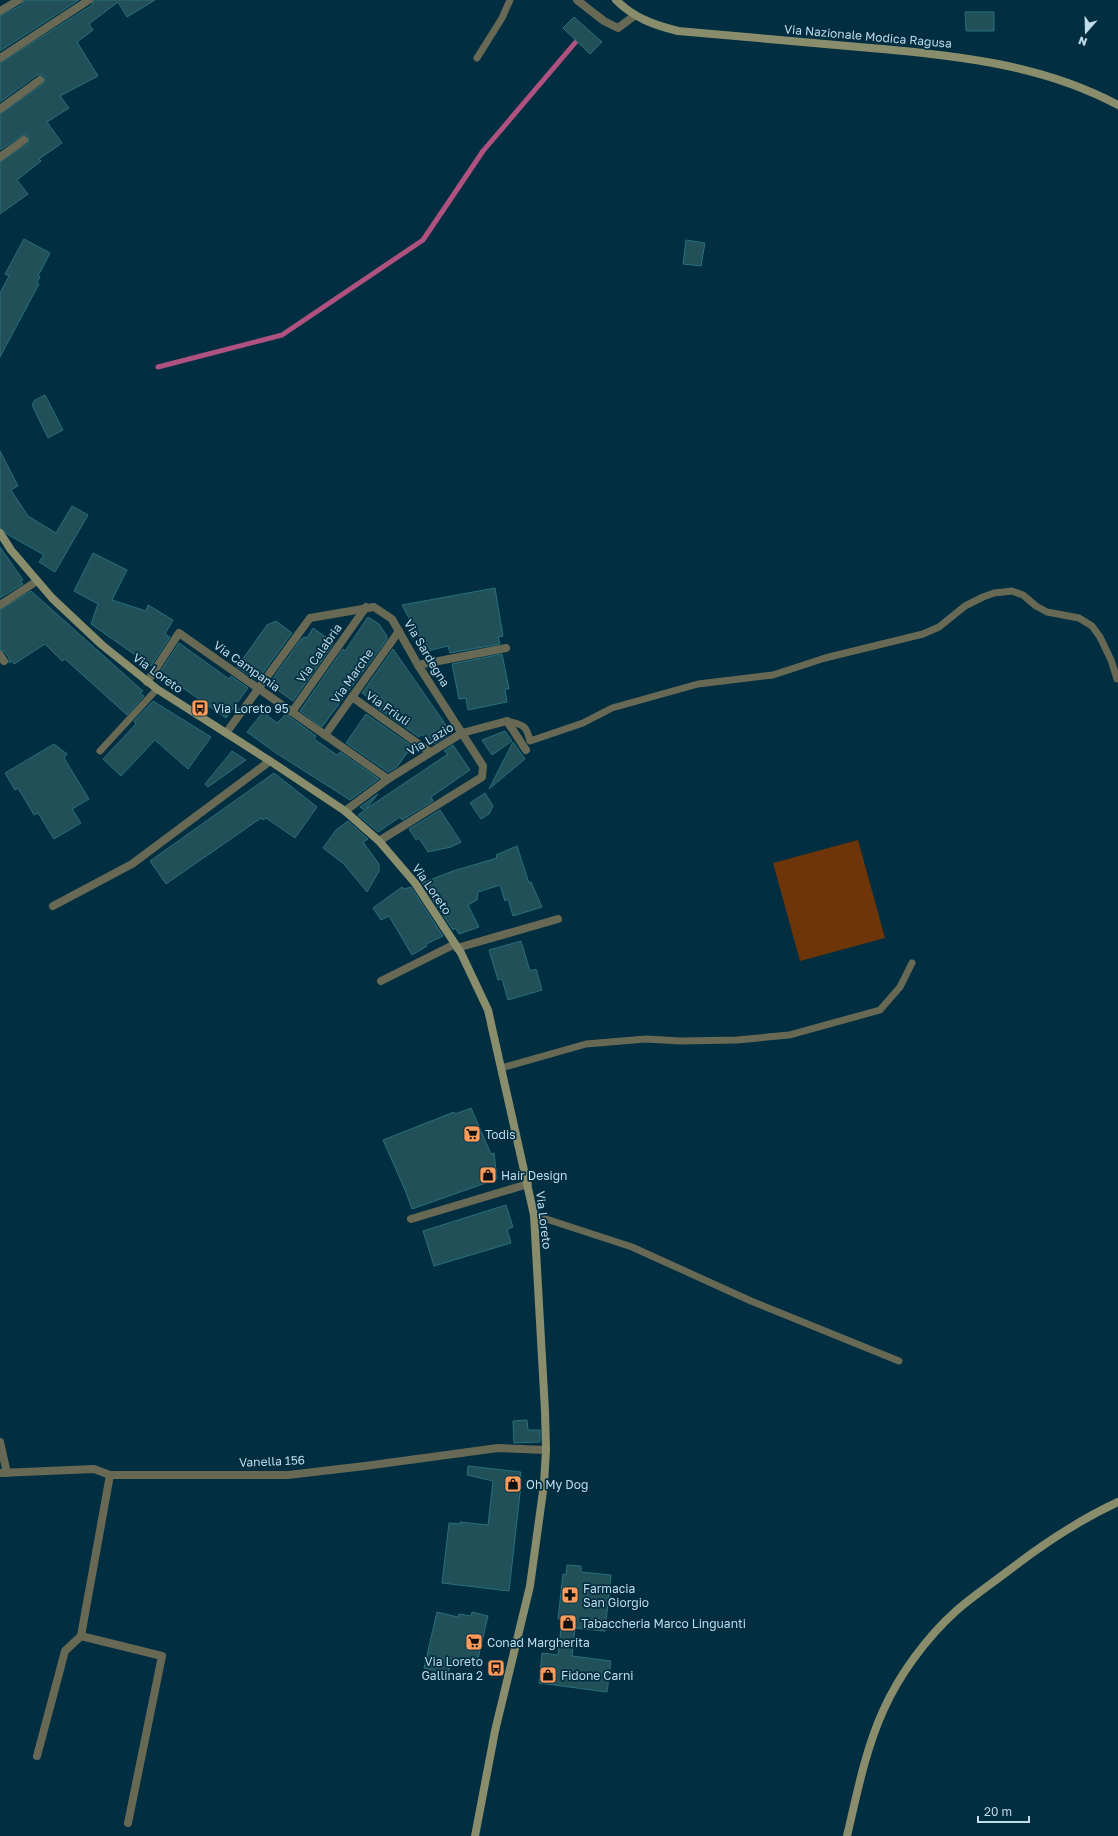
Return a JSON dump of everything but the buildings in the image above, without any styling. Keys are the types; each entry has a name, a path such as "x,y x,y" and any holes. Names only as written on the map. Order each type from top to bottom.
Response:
{"street":[{"path":"0,11 19,0"},
{"path":"0,58 89,0"},
{"path":"577,0 604,21 618,28 634,16"},
{"name":"Via Nazionale Modica Ragusa","path":"616,0 634,16 656,25 678,31 955,55 1030,70 1095,93 1118,105"},
{"path":"0,109 40,80"},
{"path":"0,157 24,140"},
{"name":"Via Loreto","path":"0,534 11,550 37,581 102,646 157,689 345,811 379,841 415,883 456,946 488,1010 534,1215 546,1450 544,1484 530,1586 495,1731 475,1836"},
{"path":"0,605 37,581"},
{"path":"226,733 310,618 366,607"},
{"name":"Via Sardegna","path":"366,607 374,607 392,619 418,664 483,766 482,777 379,841"},
{"name":"Via Calabria","path":"292,712 366,607"},
{"name":"Via Marche","path":"325,735 399,631"},
{"name":"Via Campania","path":"147,682 179,633 388,779"},
{"path":"418,664 506,648"},
{"name":"Via Friuli","path":"352,697 430,752"},
{"path":"507,721 526,750"},
{"name":"Via Lazio","path":"345,811 388,779 430,752 462,734 507,721"},
{"path":"53,906 132,864 270,761"},
{"path":"381,981 456,946 558,919"},
{"path":"410,1219 528,1184"},
{"path":"0,1442 4,1473"},
{"name":"Vanella 156","path":"4,1473 94,1468 110,1475 288,1475 498,1448 546,1450"},
{"path":"37,1756 65,1651 81,1636 110,1475"},
{"path":"847,1836 870,1745 883,1711 913,1662 937,1631 956,1611 1036,1549 1096,1512 1118,1502"},
{"path":"81,1636 162,1656 128,1822"}],"lane":[{"path":"476,58 502,18 510,0"},
{"path":"507,721 523,725 527,730 530,741 583,724 612,708 698,684 773,675 825,658 923,634 939,627 965,606 983,597 994,593 1012,591 1024,595 1036,606 1047,612 1079,618 1092,626 1100,637 1111,660 1117,679"},
{"path":"100,751 157,689"},
{"path":"501,1068 586,1044 646,1039 681,1041 737,1040 789,1035 880,1010 900,987 912,963"},
{"path":"534,1215 632,1247 751,1301 899,1361"}],"shaded area":[{"path":"858,840 885,938 800,961 773,863"}],"waterway":[{"path":"158,367 282,335 423,240 483,151 580,37"}],"place":[{"name":"Via Loreto 95","path":"200,708"},
{"name":"Todis","path":"472,1134"},
{"name":"Hair Design","path":"488,1175"},
{"name":"Oh My Dog","path":"513,1484"},
{"name":"Farmacia San Giorgio","path":"570,1595"},
{"name":"Tabaccheria Marco Linguanti","path":"568,1623"},
{"name":"Conad Margherita","path":"474,1642"},
{"name":"Via Loreto Gallinara 2","path":"496,1668"},
{"name":"Fidone Carni","path":"548,1675"}]}
